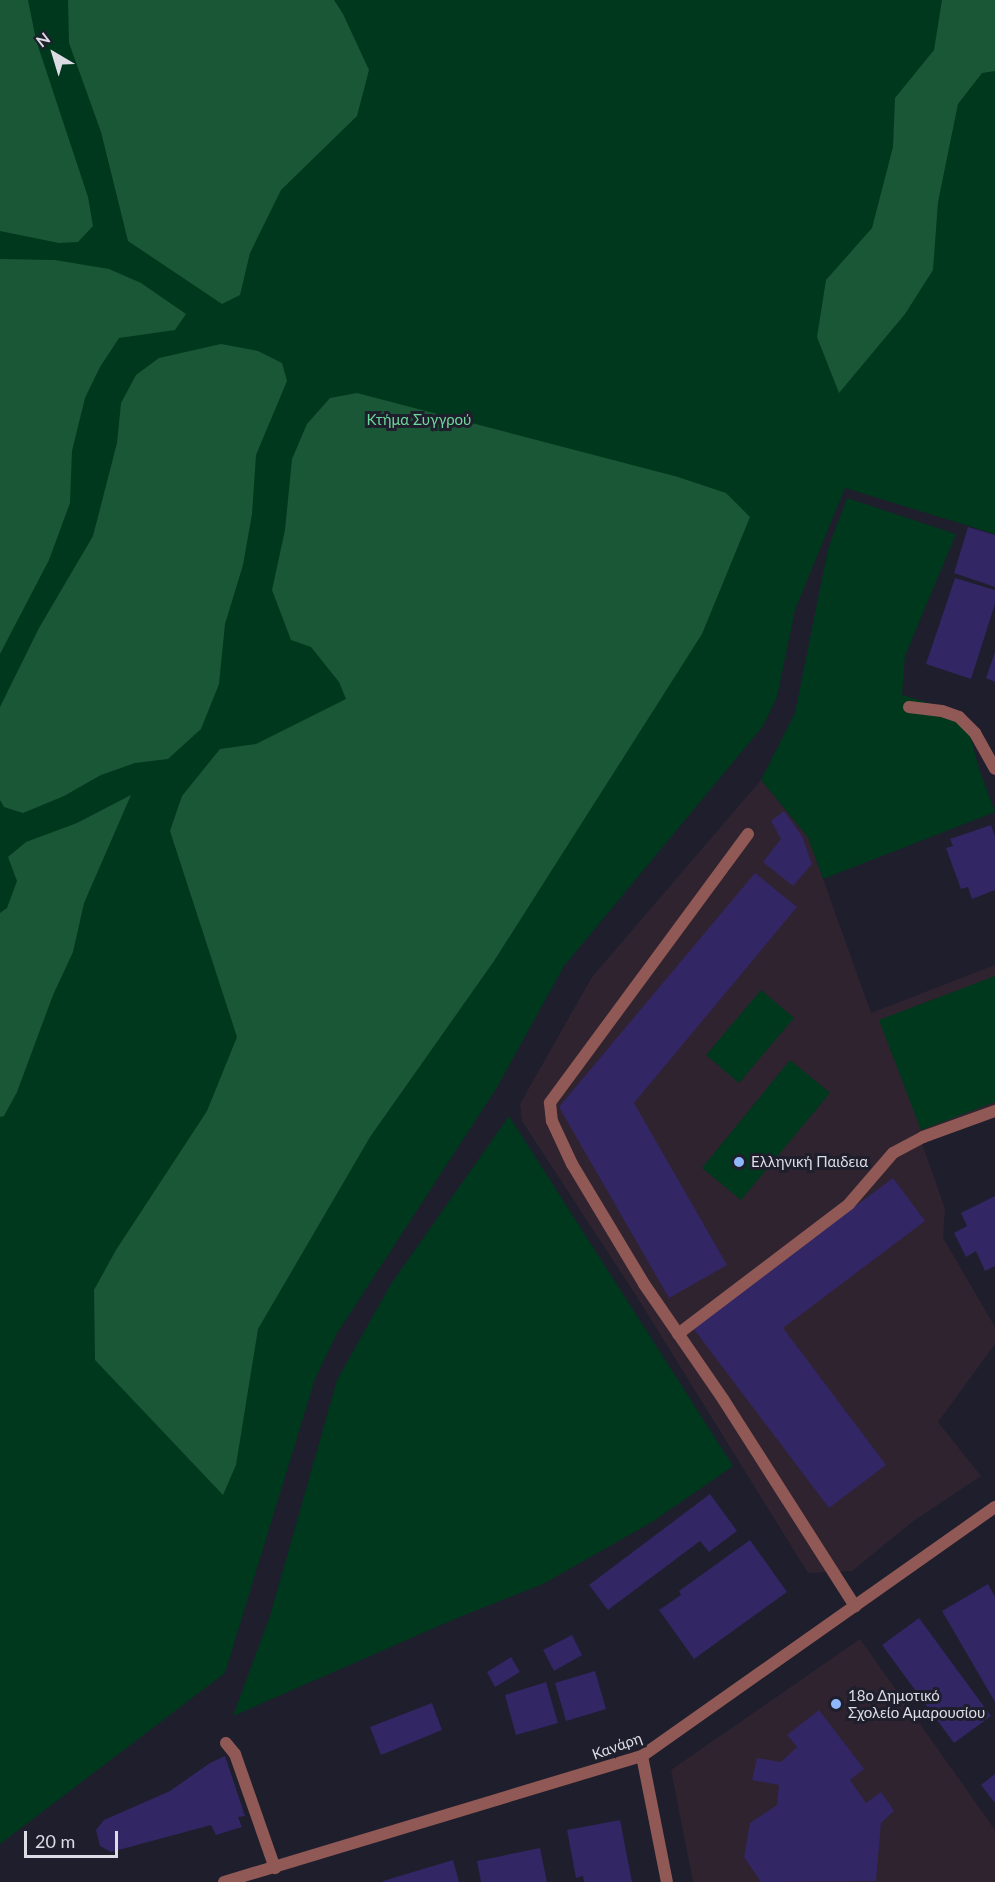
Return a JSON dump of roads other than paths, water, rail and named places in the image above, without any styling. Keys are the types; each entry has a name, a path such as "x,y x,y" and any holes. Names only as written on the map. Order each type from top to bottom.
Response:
{"street":[{"path":"909,707 942,711 959,717 975,733 995,769"},
{"path":"748,834 550,1103 552,1121 572,1164 644,1284 855,1606"},
{"path":"678,1334 849,1204 893,1153 923,1137 995,1111"},
{"name":"Κανάρη","path":"224,1882 642,1756 995,1507"},
{"path":"226,1743 235,1754 274,1868"},
{"path":"642,1756 667,1882"}],"place":[{"name":"Ελληνική Παιδεια","path":"739,1162"},
{"name":"18ο Δημοτικό Σχολείο Αμαρουσίου","path":"836,1704"}],"park label":[{"name":"Κτήμα Συγγρού","path":"419,420"}]}
